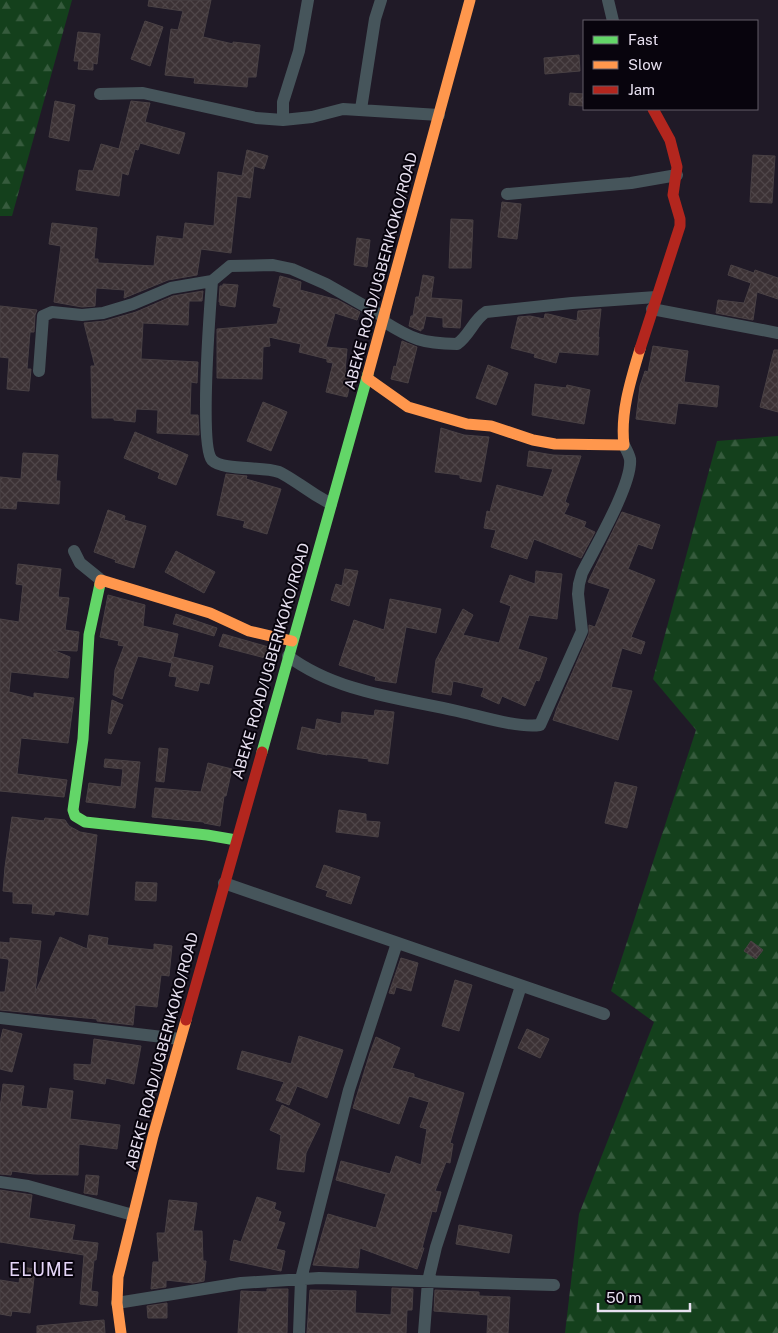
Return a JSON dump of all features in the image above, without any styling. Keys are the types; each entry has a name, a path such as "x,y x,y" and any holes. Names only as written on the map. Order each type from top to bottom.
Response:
{"street":[{"path":"282,120 283,102 299,51 308,0"},
{"path":"362,110 375,19 381,0"},
{"name":"ABEKE ROAD/UGBERIKOKO/ROAD","path":"121,1333 117,1303 118,1277 133,1215 180,1039 367,378 470,0"},
{"path":"608,0 613,20"},
{"path":"100,94 143,93 256,118 282,120 312,117 343,110 439,115"},
{"path":"288,656 316,675 346,686 508,723 540,725 581,633 579,584 582,572 620,497 630,466 623,436 628,384 680,226 680,219 673,196 677,167 670,140 654,110"},
{"path":"507,194 631,183 677,176"},
{"path":"39,371 43,316 46,314 52,312 82,315 104,313 133,304 171,288 212,281 230,266 273,265 292,269 326,284 383,319 406,336 419,341 457,344 466,338 479,317 486,312 654,303 778,333"},
{"path":"212,281 205,413 207,450 211,459 217,463 232,467 261,468 280,472 331,504"},
{"path":"367,378 408,407 467,424 491,426 533,440 555,444 624,445"},
{"path":"74,551 80,563 101,580 177,602 250,631 292,641"},
{"path":"101,580 96,595 87,645 84,736 73,810 76,816 85,822 236,840"},
{"path":"224,883 604,1014"},
{"path":"299,1333 301,1279 349,1090 397,943"},
{"path":"424,1333 428,1282 436,1247 521,986"},
{"path":"0,1018 180,1039"},
{"path":"0,1182 28,1186 133,1215"},
{"path":"117,1303 241,1283 319,1278 554,1285"}],"green space":[{"path":"0,0 72,0 12,216 0,216"},
{"path":"778,436 778,1333 565,1333 579,1214 654,1022 611,991 696,730 653,679 717,441"}],"building":[{"path":"149,0 211,0 203,37 233,44 233,42 260,45 256,77 248,77 247,87 194,83 195,78 165,75 171,29 178,30 183,11 148,6"},
{"path":"145,21 163,27 150,66 131,59"},
{"path":"78,32 100,34 97,64 93,63 93,70 78,69 79,61 74,61"},
{"path":"579,55 580,71 545,74 544,58"},
{"path":"570,93 583,94 583,106 569,105"},
{"path":"55,101 75,105 69,141 49,137"},
{"path":"131,101 150,103 145,122 185,133 179,154 140,143 138,150 135,149 128,175 122,173 119,196 76,190 79,170 93,171 101,144 119,149"},
{"path":"247,150 268,156 264,169 254,166 250,198 237,196 231,253 201,249 197,275 168,280 124,298 125,290 96,288 95,306 82,307 54,302 61,246 49,244 52,223 97,228 94,259 98,259 98,263 154,266 157,236 183,239 185,223 214,226 218,172 242,176"},
{"path":"753,155 775,156 772,203 750,202"},
{"path":"502,202 521,204 517,239 498,237"},
{"path":"451,219 473,220 471,268 449,268"},
{"path":"357,238 370,240 367,267 354,265"},
{"path":"731,265 754,273 755,270 778,278 778,299 757,292 753,320 716,313 718,300 744,303 751,283 728,275"},
{"path":"423,275 434,277 431,298 462,300 460,328 443,327 443,318 426,316 421,331 409,326 411,316 413,316 416,297 419,297"},
{"path":"280,276 301,282 300,290 338,300 360,312 357,320 335,313 326,347 347,349 345,371 353,373 347,397 326,392 333,363 327,362 327,359 299,352 301,344 269,337 270,346 263,347 262,379 217,378 217,329 277,324 281,308 273,306"},
{"path":"223,284 238,285 235,307 220,305 220,286 223,286"},
{"path":"203,291 202,301 189,301 188,325 143,323 141,359 198,362 197,383 191,382 190,415 198,415 199,435 157,433 158,410 136,409 135,422 114,420 114,418 92,418 91,366 95,366 84,323 105,321 136,312 173,296"},
{"path":"0,306 37,310 34,332 30,332 27,369 31,369 29,391 7,389 9,358 0,357"},
{"path":"601,309 598,355 559,352 556,363 534,357 535,354 511,348 518,317 530,316 544,319 545,314 548,314 577,321 578,311"},
{"path":"402,341 417,347 408,383 391,379"},
{"path":"653,346 688,351 684,382 719,386 717,407 678,403 675,424 636,419 640,386 645,371 648,372"},
{"path":"774,350 778,350 778,412 760,407"},
{"path":"488,365 508,373 496,405 476,398"},
{"path":"535,384 566,388 567,385 590,390 584,424 532,415"},
{"path":"263,402 287,412 271,451 247,441"},
{"path":"441,428 464,435 489,437 481,482 460,478 460,475 435,472"},
{"path":"135,432 188,455 176,485 158,478 160,473 124,458"},
{"path":"529,451 553,455 581,456 565,502 569,504 564,514 586,522 584,527 595,532 581,558 534,539 527,559 491,547 496,530 484,528 487,511 490,512 497,485 543,497 553,469 527,466"},
{"path":"23,453 58,455 56,481 60,481 59,504 17,501 16,509 0,508 0,477 21,479"},
{"path":"226,474 247,476 246,479 281,489 267,534 243,527 245,521 217,515"},
{"path":"108,510 125,516 124,520 146,526 134,568 94,552"},
{"path":"622,512 660,525 652,549 638,544 628,569 655,580 631,637 645,642 641,654 622,648 611,687 632,691 618,740 553,720 589,634 589,625 595,627 610,589 588,582"},
{"path":"176,551 215,572 204,593 165,572"},
{"path":"18,564 61,569 58,597 69,598 65,630 79,632 77,651 53,650 70,657 68,678 11,672 9,692 34,698 34,693 74,698 68,743 21,738 17,774 67,780 64,797 0,791 0,619 19,622 23,585 16,584"},
{"path":"345,569 358,571 349,606 331,600 336,584 342,586"},
{"path":"536,571 562,574 557,619 529,615 518,649 547,658 539,681 536,680 525,706 502,696 499,704 481,696 484,688 453,681 451,695 432,692 436,660 463,609 473,615 463,635 499,643 511,606 500,602 510,575 535,584"},
{"path":"108,595 145,605 143,626 178,634 173,657 213,666 209,684 200,682 198,691 175,686 177,677 169,676 172,663 138,656 122,699 113,695 115,670 124,646 118,645 119,641 100,637"},
{"path":"390,599 441,609 436,633 406,627 396,683 375,680 376,677 339,665 354,620 384,630"},
{"path":"176,614 217,628 214,636 173,624"},
{"path":"223,634 272,648 269,659 219,646"},
{"path":"112,700 123,705 111,734 108,733"},
{"path":"375,710 394,712 388,764 368,761 369,759 327,755 297,749 302,727 315,730 317,719 341,724 342,712 374,716"},
{"path":"159,748 168,749 164,782 156,781"},
{"path":"105,759 140,762 135,808 86,802 89,783 121,787 123,769 104,767"},
{"path":"208,763 232,769 226,796 224,796 220,826 204,822 152,817 155,788 201,792"},
{"path":"615,782 637,787 627,828 605,823"},
{"path":"339,810 366,814 366,821 380,822 378,837 336,832"},
{"path":"12,817 44,821 45,818 65,820 69,826 80,832 97,835 88,915 55,911 54,915 32,913 33,904 13,903 13,892 3,891"},
{"path":"324,865 360,877 351,904 326,896 328,891 316,887"},
{"path":"136,882 157,883 156,901 135,900"},
{"path":"89,935 108,938 107,945 154,950 154,944 172,946 169,976 161,975 157,1007 135,1005 133,1025 97,1021 97,1019 0,1010 0,992 5,992 9,961 8,959 0,958 0,942 10,943 10,938 41,941 35,993 60,937 87,949"},
{"path":"751,941 763,950 756,959 744,951"},
{"path":"401,958 418,963 411,991 396,987 394,994 389,993"},
{"path":"455,980 472,985 459,1031 442,1026"},
{"path":"3,1029 22,1034 12,1072 0,1069 0,1042"},
{"path":"527,1029 549,1039 540,1058 518,1048"},
{"path":"299,1036 343,1050 327,1098 297,1086 289,1105 276,1100 284,1082 237,1069 242,1051 291,1064"},
{"path":"376,1037 400,1048 392,1068 414,1074 414,1077 464,1093 450,1143 453,1144 450,1163 446,1162 435,1191 441,1192 436,1212 432,1211 422,1248 424,1248 417,1269 360,1248 358,1268 313,1265 328,1214 376,1228 386,1194 336,1180 341,1161 390,1174 396,1156 421,1165 427,1129 420,1127 429,1102 409,1096 399,1124 353,1108"},
{"path":"94,1039 141,1046 134,1084 106,1078 105,1084 74,1079 74,1064 91,1065"},
{"path":"3,1084 24,1086 21,1106 47,1109 50,1088 73,1091 70,1119 120,1125 117,1149 79,1144 78,1175 34,1174 12,1171 11,1175 0,1174 0,1108"},
{"path":"282,1105 320,1124 306,1153 304,1172 277,1169 281,1135 270,1130"},
{"path":"86,1175 99,1176 97,1195 84,1193"},
{"path":"0,1190 32,1195 29,1218 75,1225 72,1240 98,1243 96,1260 94,1260 91,1291 98,1292 97,1306 80,1304 84,1255 0,1242"},
{"path":"257,1197 276,1203 274,1209 281,1212 278,1221 285,1223 276,1249 285,1251 281,1271 230,1260 234,1240 241,1242"},
{"path":"169,1200 197,1203 193,1231 202,1231 203,1261 206,1261 204,1281 193,1283 166,1280 166,1287 151,1289 153,1262 159,1262 157,1233 165,1233"},
{"path":"459,1225 512,1235 509,1253 456,1244"},
{"path":"21,1267 35,1269 30,1313 12,1311 11,1316 0,1314 0,1280 19,1283"},
{"path":"392,1288 413,1289 412,1310 407,1310 406,1333 307,1333 310,1290 356,1291 355,1313 391,1315"},
{"path":"267,1289 288,1289 287,1333 238,1333 241,1291 267,1292"},
{"path":"435,1290 479,1292 479,1296 510,1297 508,1333 487,1333 488,1315 434,1311"},
{"path":"167,1303 167,1318 148,1318 147,1306"},
{"path":"104,1320 105,1333 37,1333 37,1326"}],"traffic: fast":[{"path":"262,752 368,374"},
{"path":"100,584 89,635 83,739 73,810 75,816 85,822 207,835 236,840"}],"traffic: slow":[{"path":"368,374 470,0"},
{"path":"367,378 408,407 467,424 491,426 533,440 555,444 624,445 625,408 640,349"},
{"path":"100,584 101,580 210,613 249,631 292,641"},
{"path":"121,1333 117,1303 118,1277 153,1136 186,1020"}],"traffic: jam":[{"path":"640,349 680,226 680,219 673,195 677,167 670,140 654,110"},
{"path":"186,1020 262,752"}],"district":[{"name":"ELUME","path":"42,1270"}]}
